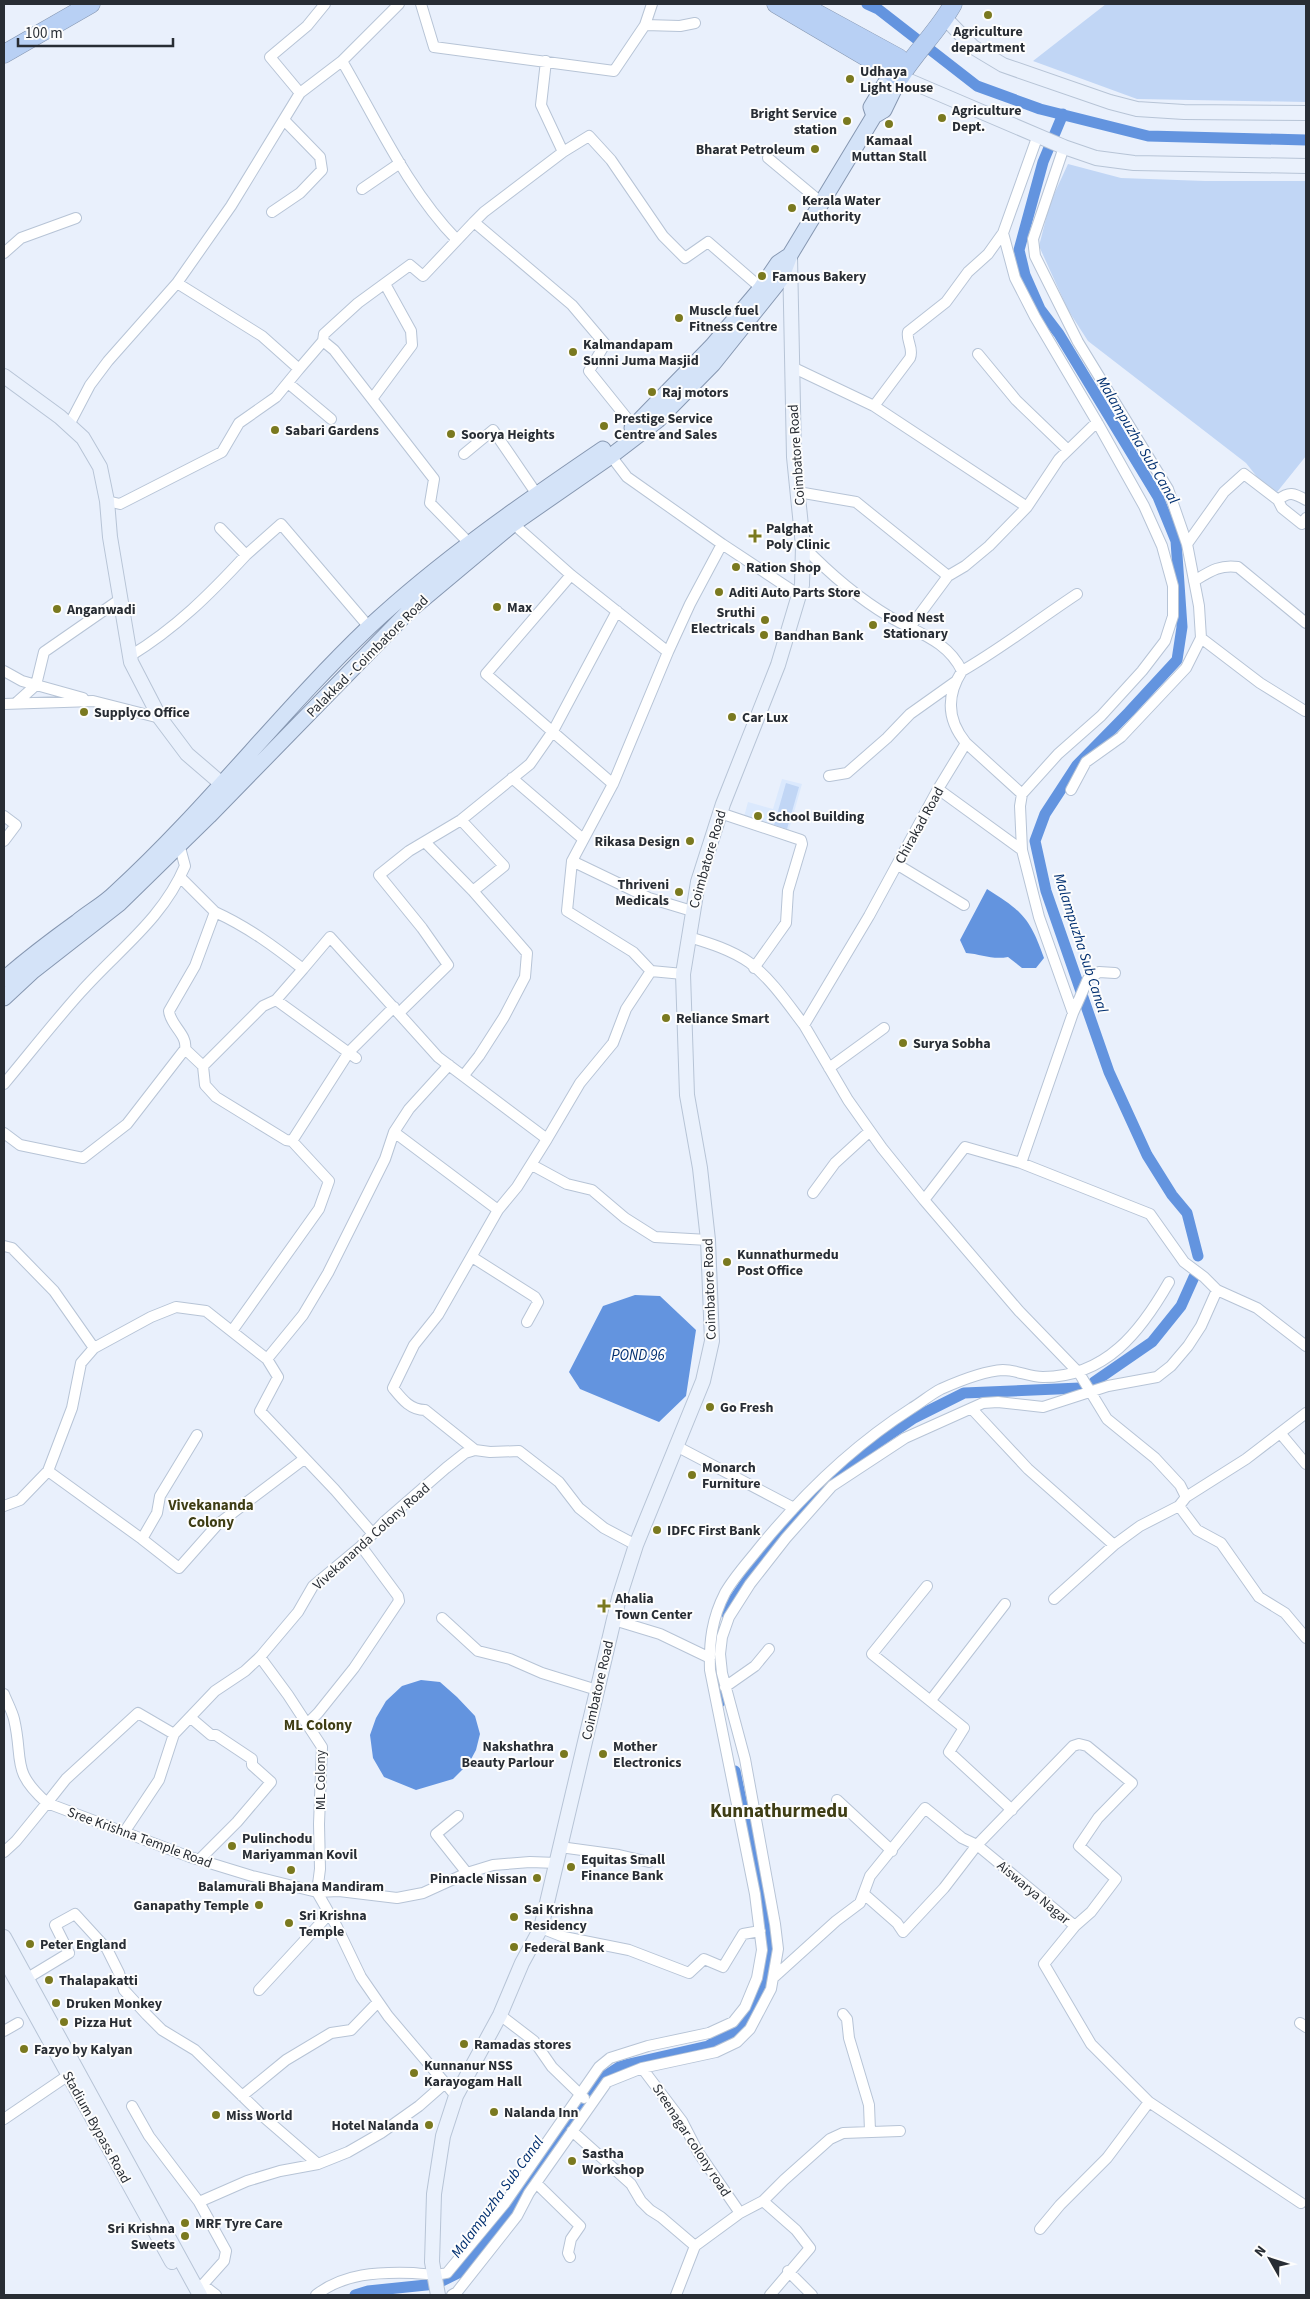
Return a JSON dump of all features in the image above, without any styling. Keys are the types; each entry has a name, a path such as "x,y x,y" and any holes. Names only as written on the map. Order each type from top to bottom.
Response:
{"highway":[{"path":"4,42 71,4"},
{"path":"4,54 91,4"},
{"path":"776,4 902,64"},
{"path":"800,4 902,64"},
{"name":"Palakkad - Coimbatore Road","path":"902,64 944,13"}],"main road":[{"path":"944,13 973,46 1004,65 1110,102 1137,109 1306,113"},
{"path":"902,64 925,88 1064,147 1096,158 1134,163 1306,166"},
{"name":"Palakkad - Coimbatore Road","path":"4,998 33,971 120,903 226,788 409,611 420,592 470,544 611,456 658,420 713,364 781,279 790,255 874,116 884,110 902,64"},
{"name":"Palakkad - Coimbatore Road","path":"226,788 319,678 369,627 420,592 509,520 536,493 634,427 712,346 761,288 778,263 790,255"},
{"name":"Coimbatore Road","path":"439,2295 432,2262 434,2194 443,2136 456,2096 500,2015 522,1963 541,1928 614,1620 636,1545 704,1382 712,1340 708,1240 700,1168 687,1095 683,974 698,882 720,813 778,666 802,585 803,546 794,457 793,306 790,255"},
{"path":"4,376 69,425 83,438 100,467 107,501 119,600 131,662 160,718 188,754 226,788"},
{"name":"Palakkad - Coimbatore Road","path":"4,979 29,957 114,894 178,839"},
{"name":"Stadium Bypass Road","path":"4,1937 72,2072"},
{"name":"Stadium Bypass Road","path":"4,1958 198,2291"}],"street":[{"path":"300,93 270,57 306,26 325,4"},
{"path":"69,425 90,385 108,361 177,283 231,206 300,93 342,61 400,4"},
{"path":"421,4 434,47 614,71 645,25 652,4"},
{"path":"645,25 680,26 695,23"},
{"path":"342,61 400,163 440,223 457,240"},
{"path":"546,61 541,105 563,152"},
{"path":"272,212 300,193 322,170 320,158 284,120"},
{"path":"107,501 120,504 222,452 239,424 276,397 323,342 324,334 351,309 410,265 423,276 484,212 563,152 589,136 611,160 663,236 685,258 708,242 761,288"},
{"path":"874,406 910,358 912,353 907,339 908,332 946,302 968,272 988,254 1002,233 1038,136"},
{"path":"1064,147 1033,239 1034,256 1078,342 1168,489 1187,544 1199,606 1201,638 1186,668 1121,737 1086,762 1071,790"},
{"path":"768,158 822,203"},
{"path":"362,189 400,163"},
{"path":"4,253 21,238 76,218"},
{"path":"474,222 572,305 605,344 590,371 634,427"},
{"path":"1002,233 1015,278 1035,317 1141,500 1162,546 1173,586 1173,616 1165,641 1142,671 1101,716 1058,754 1022,794 1020,806 1022,850 1039,917 1073,1013"},
{"path":"177,283 262,336 299,369"},
{"path":"372,399 412,346 411,331 386,284"},
{"path":"323,342 334,350 434,479 430,503 470,544"},
{"path":"978,354 1016,400 1068,450"},
{"path":"792,367 874,406 1027,507"},
{"path":"288,383 331,419"},
{"path":"911,626 948,576 965,566 989,546 1027,507 1059,459 1097,422"},
{"path":"464,454 493,430 536,493"},
{"path":"611,456 627,477 722,544 799,594"},
{"path":"1187,544 1224,492 1244,474 1278,500 1282,508 1302,524 1306,518"},
{"path":"798,492 856,502 948,576"},
{"path":"1278,500 1286,494 1295,493 1306,500"},
{"path":"509,520 571,575 668,652"},
{"path":"130,656 159,638 210,594 246,555 282,524 369,627"},
{"path":"220,528 246,555"},
{"path":"683,974 651,971 633,952 567,911 572,861 613,784 668,652 690,604 722,544"},
{"path":"803,546 820,564 890,617 911,626 949,652 962,671"},
{"path":"1194,581 1217,568 1238,567 1306,624"},
{"path":"571,575 486,674 613,784"},
{"path":"829,776 847,773 887,738 910,714 955,682 962,671 999,650 1037,620 1077,594"},
{"path":"16,704 36,685 44,652 119,600"},
{"path":"292,1141 352,1055 397,1010 448,965 422,928 379,875 409,851 461,820 530,764 553,731 617,611"},
{"path":"1201,638 1260,683 1305,711"},
{"path":"4,671 22,681 160,718"},
{"path":"955,682 950,715 956,730 966,743 1022,794"},
{"path":"4,704 93,701"},
{"name":"Chirakad Road","path":"804,1025 898,865 938,789 966,743"},
{"path":"512,778 583,839"},
{"path":"938,789 1022,850"},
{"path":"720,813 801,840 788,891 786,922 754,968"},
{"path":"4,816 16,825 4,841"},
{"path":"461,820 504,866 473,891"},
{"path":"4,1084 81,992 157,914 185,866 178,839"},
{"path":"425,842 473,891 527,953 525,977 499,1025 464,1075"},
{"path":"572,861 649,898 692,911"},
{"path":"898,865 964,905"},
{"path":"180,877 215,912 238,922 264,938 303,970"},
{"path":"215,912 195,966 169,1011 169,1017 184,1039 185,1049 203,1066 205,1085 216,1096 286,1140 292,1141 329,1181 319,1209 232,1331"},
{"path":"203,1066 263,1006 276,1000 330,937 438,1057 547,1139"},
{"path":"689,937 716,946 754,968 778,992 804,1025 829,1068 870,1131 924,1200 1019,1311 1078,1373 1107,1419 1155,1458 1180,1486 1186,1497"},
{"path":"636,1545 604,1528 580,1508 559,1482 519,1451 490,1452 475,1450 425,1410 418,1410 405,1403 393,1388 414,1345 438,1316 498,1210 532,1165 580,1083 613,1043 626,1009 651,971"},
{"path":"1021,1163 1073,1013 1088,979 1099,972 1115,973"},
{"path":"276,1000 352,1055"},
{"path":"829,1068 884,1028"},
{"path":"4,1133 20,1146 83,1158 127,1124 185,1049"},
{"path":"267,1359 303,1315 328,1273 385,1159 394,1132 409,1109 449,1065"},
{"path":"813,1193 835,1163 870,1131"},
{"path":"394,1132 498,1210"},
{"path":"924,1200 965,1147 1021,1163 1150,1214 1184,1262 1204,1277 1217,1290 1257,1308 1306,1346"},
{"path":"532,1165 567,1184 592,1190 636,1226 655,1237 708,1240"},
{"path":"4,1246 12,1248 54,1290 94,1348"},
{"path":"472,1257 535,1297 538,1302 527,1322"},
{"path":"316,2295 334,2282 360,2275 414,2273 436,2276 447,2273 505,2203 599,2067 610,2058 648,2046 709,2033 733,2022 745,2008 757,1978 762,1950 752,1875 716,1700 709,1644 713,1623 725,1593 777,1526 838,1463 898,1417 940,1390 986,1373 1003,1370 1046,1377 1078,1373 1103,1361 1130,1339 1150,1316 1170,1282"},
{"path":"452,2295 457,2292 517,2216 536,2183 606,2082 642,2068 716,2052 737,2042 750,2028 771,1989 778,1949 775,1924 745,1759 726,1692 720,1654 722,1636 729,1616 750,1584 832,1486 905,1438 983,1403 998,1402 1043,1407 1108,1386 1157,1377 1171,1366 1201,1326 1217,1290"},
{"path":"4,1506 20,1500 48,1471 72,1408 81,1363 94,1348 151,1317 176,1307 206,1311 267,1359 278,1377 260,1411 335,1490 372,1534"},
{"path":"972,1409 1028,1469 1114,1545"},
{"path":"1054,1599 1114,1545 1140,1526 1179,1506 1186,1497 1281,1434 1306,1413"},
{"path":"1281,1434 1306,1464"},
{"path":"142,1539 157,1513 160,1496 197,1435"},
{"path":"678,1447 794,1508"},
{"name":"Vivekananda Colony Road","path":"174,1734 192,1718 215,1691 245,1671 260,1657 298,1612 314,1586 452,1463 465,1453 475,1450"},
{"path":"48,1471 179,1568 218,1524 304,1459"},
{"path":"1179,1506 1197,1530 1220,1543 1259,1597 1284,1613 1306,1638"},
{"path":"308,1723 358,1662 399,1601 398,1596 361,1546"},
{"path":"927,1586 872,1654 932,1700 964,1728 949,1752 1012,1810"},
{"path":"932,1700 1006,1604"},
{"path":"442,1618 478,1651 597,1690"},
{"path":"614,1620 660,1634 710,1658"},
{"path":"716,1700 755,1666 769,1649"},
{"name":"ML Colony","path":"260,1657 308,1723 322,1747 319,1824 320,1869 317,1892"},
{"path":"4,1694 14,1719 18,1761 24,1779 47,1803"},
{"path":"4,1852 16,1841 66,1779 138,1713 174,1734 159,1780 125,1831"},
{"path":"192,1718 211,1735 216,1735 252,1759 252,1765 270,1782 237,1822 200,1860"},
{"path":"864,1894 897,1923 903,1932 944,1888 977,1845 1074,1746 1079,1744 1087,1746 1132,1783 1098,1818 1079,1846 1116,1879 1091,1912 1075,1926"},
{"path":"837,1800 892,1851"},
{"name":"Sree Krishna Temple Road","path":"47,1803 200,1860 317,1892 338,1891 396,1898 430,1890 467,1873 493,1865 530,1862 557,1863"},
{"name":"Aiswarya Nagar","path":"773,1978 836,1921 860,1903 870,1876 926,1808 962,1838 977,1845 1075,1926 1044,1964 1091,2044 1149,2102 1301,2203"},
{"path":"458,1816 436,1834 467,1873"},
{"path":"560,1847 620,1855 649,1862"},
{"path":"317,1892 360,1977 444,2084 456,2096"},
{"path":"26,1979 69,1953 55,1924 75,1914 107,1949 120,1973 124,1990 147,2015 162,2030 195,2050 242,2096 318,2164"},
{"path":"259,1990 329,1914"},
{"path":"541,1928 564,1937 629,1950 689,1973 704,1959 723,1967 743,1934 760,1931"},
{"path":"242,2096 286,2060 331,2033 351,2030 378,2002"},
{"path":"843,2014 847,2019 849,2038 869,2105 870,2131"},
{"path":"500,2015 534,2041 552,2067 579,2095 591,2102"},
{"path":"4,2031 18,2023"},
{"name":"Sreenagar colony road","path":"642,2068 682,2121 698,2152 740,2213"},
{"path":"4,2119 72,2072"},
{"path":"200,2202 247,2181 280,2171 318,2164 348,2152 420,2106 444,2084"},
{"path":"1040,2229 1060,2204 1106,2158 1149,2102"},
{"path":"132,2106 149,2136 200,2202 226,2251 224,2261 198,2291 216,2295"},
{"path":"572,2131 631,2184 641,2201 650,2210 695,2246"},
{"path":"676,2295 695,2246 740,2213 763,2202 784,2180 830,2139 843,2133 900,2131"},
{"path":"536,2183 580,2226 571,2239 568,2253 570,2257"},
{"path":"763,2202 796,2230 810,2248 770,2295"},
{"path":"788,2272 812,2295"}],"shaded area":[{"path":"1106,4 1306,4 1306,102 1137,99 1033,61"},
{"path":"1068,164 1121,178 1205,181 1306,181 1306,456 1273,497 1246,463 1088,341 1068,310 1039,246 1050,203"},
{"path":"782,779 802,784 787,837 742,824 748,802 773,809"},
{"path":"786,783 799,787 787,829 774,825"}],"water":[{"path":"987,889 1009,903 1029,924 1044,958 1036,968 1022,968 1008,957 1002,958 966,953 960,940"},
{"name":"POND 96","path":"635,1295 660,1296 696,1330 686,1396 659,1422 580,1389 569,1372 603,1306"},
{"path":"421,1680 440,1682 457,1697 475,1716 480,1734 476,1750 469,1763 453,1779 416,1790 384,1777 373,1758 370,1735 376,1718 386,1701 402,1686"}],"waterway":[{"path":"867,4 878,9 977,86 1040,109 1148,136 1306,140"},
{"name":"Malampuzha Sub Canal","path":"1063,114 1043,162 1019,250 1025,275 1040,309 1059,334 1158,497 1176,541 1182,627 1177,660 1077,765 1045,814 1035,841 1046,891 1109,1072 1147,1155 1172,1195 1187,1213 1198,1256"},
{"name":"Malampuzha Sub Canal","path":"1094,1382 1152,1342 1181,1306 1194,1277"},
{"name":"Malampuzha Sub Canal","path":"727,1614 735,1598 763,1557 823,1488 873,1446 914,1418 964,1393 1080,1388"},
{"name":"Malampuzha Sub Canal","path":"718,1665 720,1702"},
{"name":"Malampuzha Sub Canal","path":"355,2295 368,2291 436,2284 460,2272 506,2215 599,2080 619,2067 708,2046 744,2025 758,2001 771,1961 770,1938 735,1771"}],"place":[{"name":"Agriculture department","path":"988,15"},
{"name":"Udhaya Light House","path":"850,79"},
{"name":"Agriculture Dept.","path":"942,118"},
{"name":"Bright Service station","path":"847,121"},
{"name":"Kamaal Muttan Stall","path":"889,124"},
{"name":"Bharat Petroleum","path":"815,149"},
{"name":"Kerala Water Authority","path":"792,208"},
{"name":"Famous Bakery","path":"762,276"},
{"name":"Muscle fuel Fitness Centre","path":"679,318"},
{"name":"Kalmandapam Sunni Juma Masjid","path":"573,352"},
{"name":"Raj motors","path":"652,392"},
{"name":"Prestige Service Centre and Sales","path":"604,426"},
{"name":"Sabari Gardens","path":"275,430"},
{"name":"Soorya Heights","path":"451,434"},
{"name":"Palghat Poly Clinic","path":"755,536"},
{"name":"Ration Shop","path":"736,567"},
{"name":"Aditi Auto Parts Store","path":"719,592"},
{"name":"Max","path":"497,607"},
{"name":"Anganwadi","path":"57,609"},
{"name":"Sruthi Electricals","path":"765,620"},
{"name":"Food Nest Stationary","path":"873,625"},
{"name":"Bandhan Bank","path":"764,635"},
{"name":"Supplyco Office","path":"84,712"},
{"name":"Car Lux","path":"732,717"},
{"name":"School Building","path":"758,816"},
{"name":"Rikasa Design","path":"690,841"},
{"name":"Thriveni Medicals","path":"679,892"},
{"name":"Reliance Smart","path":"666,1018"},
{"name":"Surya Sobha","path":"903,1043"},
{"name":"Kunnathurmedu Post Office","path":"727,1262"},
{"name":"Go Fresh","path":"710,1407"},
{"name":"Monarch Furniture","path":"692,1475"},
{"name":"IDFC First Bank","path":"657,1530"},
{"name":"Ahalia Town Center","path":"604,1606"},
{"name":"Nakshathra Beauty Parlour","path":"564,1754"},
{"name":"Mother Electronics","path":"603,1754"},
{"name":"Pulinchodu Mariyamman Kovil","path":"232,1846"},
{"name":"Equitas Small Finance Bank","path":"571,1867"},
{"name":"Balamurali Bhajana Mandiram","path":"291,1870"},
{"name":"Pinnacle Nissan","path":"537,1878"},
{"name":"Ganapathy Temple","path":"259,1905"},
{"name":"Sai Krishna Residency","path":"514,1917"},
{"name":"Sri Krishna Temple","path":"289,1923"},
{"name":"Peter England","path":"30,1944"},
{"name":"Federal Bank","path":"514,1947"},
{"name":"Thalapakatti","path":"49,1980"},
{"name":"Druken Monkey","path":"56,2003"},
{"name":"Pizza Hut","path":"64,2022"},
{"name":"Ramadas stores","path":"464,2044"},
{"name":"Fazyo by Kalyan","path":"24,2049"},
{"name":"Kunnanur NSS Karayogam Hall","path":"414,2073"},
{"name":"Nalanda Inn","path":"494,2112"},
{"name":"Miss World","path":"216,2115"},
{"name":"Hotel Nalanda","path":"429,2125"},
{"name":"Sastha Workshop","path":"572,2161"},
{"name":"MRF Tyre Care","path":"185,2223"},
{"name":"Sri Krishna Sweets","path":"185,2236"}],"district":[{"name":"Vivekananda Colony","path":"211,1514"},
{"name":"ML Colony","path":"318,1725"},
{"name":"Kunnathurmedu","path":"779,1810"}]}
